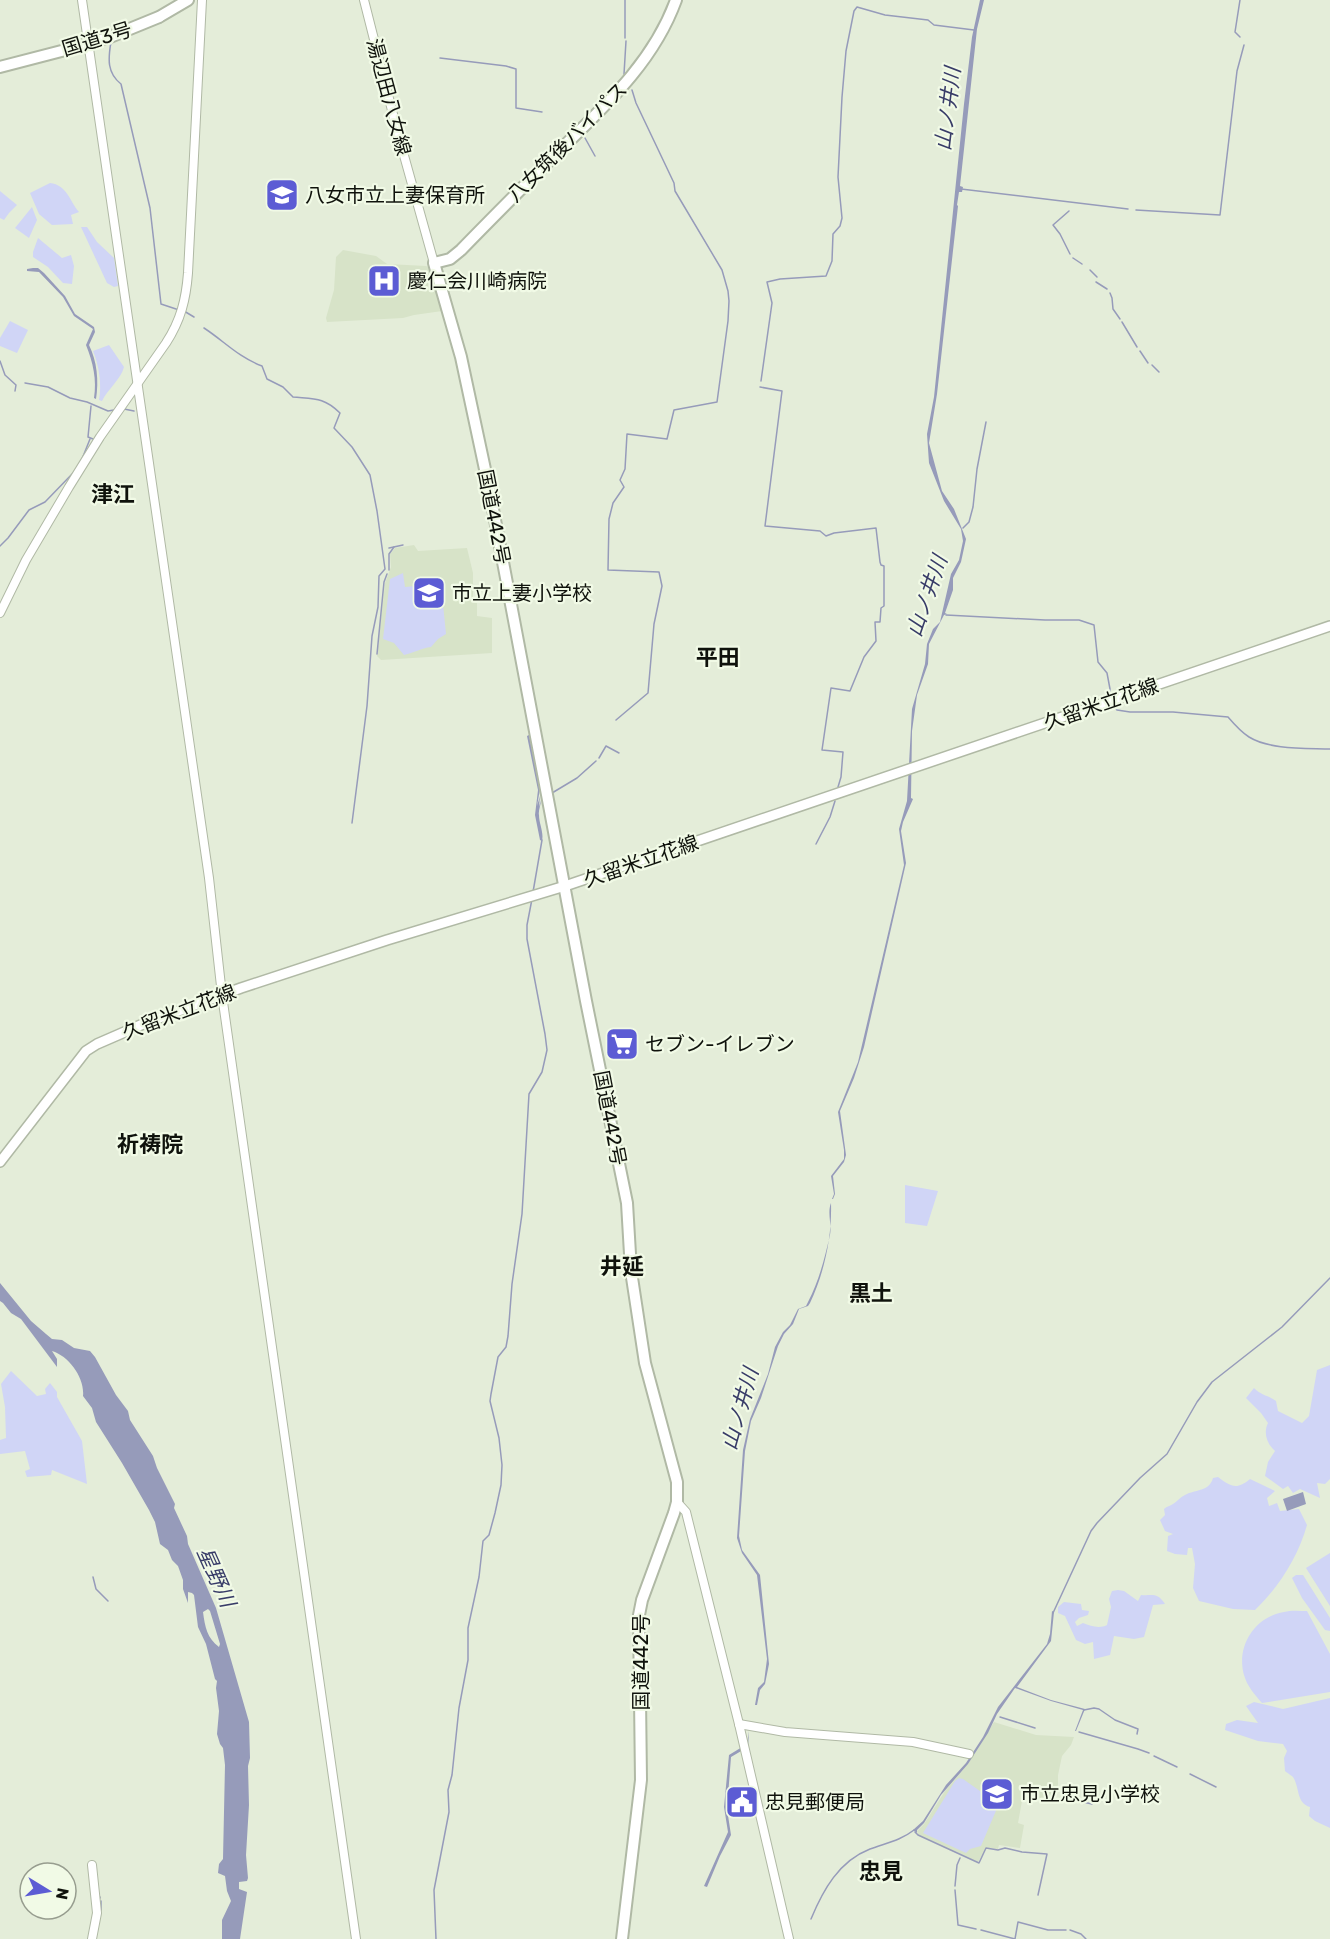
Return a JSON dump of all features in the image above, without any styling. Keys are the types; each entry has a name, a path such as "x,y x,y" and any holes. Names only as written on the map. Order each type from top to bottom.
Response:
{"highway":[{"name":"国道3号","path":"0,67 110,37 159,17 188,0"},
{"name":"八女筑後バイパス","path":"435,263 450,259 461,250 621,90 651,50 676,0"},
{"name":"国道442号","path":"435,263 472,405 627,1203 631,1271 645,1363 677,1482 677,1502 642,1600 639,1616 641,1780 622,1939"}],"main road":[{"name":"久留米立花線","path":"0,1162 86,1051 143,1024 387,940 565,886 1330,626"}],"street":[{"path":"82,0 209,878 222,995 356,1939"},
{"path":"0,613 47,524 100,437 172,333 182,310 189,258 202,0"},
{"name":"湯辺田八女線","path":"364,0 398,134 435,263"},
{"path":"677,1502 686,1512 740,1724 789,1939"},
{"path":"740,1724 784,1732 913,1742 969,1754"},
{"path":"92,1865 97,1913 92,1939"}],"shaded area":[{"path":"980,0 984,0 977,29 960,186 963,187 962,192 959,192 957,205 937,394 929,443 942,491 954,509 966,539 961,562 953,578 953,590 945,613 947,614 944,615 929,644 928,664 917,695 912,731 911,798 913,799 901,831 906,863 864,1047 840,1111 846,1155 844,1162 833,1176 835,1194 832,1199 834,1194 831,1176 844,1159 838,1112 858,1062 904,865 899,829 907,801 912,709 925,664 927,644 933,629 940,622 951,574 959,560 963,541 961,529 944,501 929,463 927,434 934,397 972,37"},
{"path":"50,183 64,190 79,212 71,215 73,224 52,225 39,214 30,193"},
{"path":"0,191 17,205 4,220 0,218"},
{"path":"32,207 37,220 29,238 15,228"},
{"path":"81,227 87,227 97,242 114,258 118,286 114,287 107,283"},
{"path":"38,238 62,258 71,255 74,266 72,284 63,283 48,267 33,257"},
{"name":"慶仁会川崎病院","path":"343,250 376,256 387,264 431,268 442,311 403,318 327,322 326,318 334,290 336,257"},
{"path":"38,268 44,273 65,296 75,314 94,327 95,332 89,345 97,371 96,399 94,398 94,371 86,345 93,329 74,316 63,297 39,272 27,271"},
{"path":"10,321 28,330 17,353 0,346 0,338"},
{"path":"109,345 124,367 102,401 99,400 99,375 93,351"},
{"name":"市立上妻小学校","path":"414,545 418,551 467,548 473,573 473,602 477,603 477,616 492,618 492,653 381,660 377,656 385,583 391,567 390,554 395,548"},
{"path":"403,573 405,587 441,584 446,634 431,647 404,655 394,643 383,639 390,579"},
{"path":"529,735 540,789 537,806 540,796 542,841 535,815 538,790 527,736"},
{"path":"905,1185 938,1191 927,1226 905,1223"},
{"path":"831,1203 831,1215 830,1226 829,1211"},
{"path":"829,1240 824,1266 810,1303 808,1306 799,1309 793,1324 784,1334 778,1346 761,1398 751,1421 745,1451 739,1536 742,1550 760,1575 769,1664 765,1684 760,1690 757,1705 755,1705 758,1688 764,1682 767,1659 757,1575 742,1553 737,1538 743,1450 750,1419 768,1374 775,1347 798,1309 806,1306 824,1260"},
{"name":"星野川","path":"0,1283 31,1321 52,1339 62,1340 74,1348 90,1351 95,1357 153,1456 175,1504 174,1508 187,1536 188,1544 216,1608 249,1722 249,1805 246,1855 248,1878 247,1881 239,1882 239,1889 247,1892 240,1939 222,1939 222,1920 231,1901 225,1876 218,1873 219,1864 223,1859 225,1765 223,1748 217,1734 219,1711 217,1681 206,1644 198,1627 194,1595 188,1592 188,1603 178,1566 172,1560 168,1550 160,1544 155,1522 149,1510 96,1422 92,1408 83,1396 79,1375 70,1363 52,1351 57,1359 57,1367 21,1319 11,1313 0,1301","holes":["208,1609 220,1644 219,1647 209,1636 206,1627 203,1612"]},
{"path":"1330,1365 1330,1479 1325,1484 1317,1483 1320,1498 1300,1489 1293,1493 1288,1486 1283,1489 1265,1476 1268,1462 1275,1451 1267,1438 1268,1423 1246,1398 1254,1388 1276,1401 1278,1411 1302,1423 1309,1416 1317,1370"},
{"path":"11,1371 37,1396 46,1394 45,1389 50,1383 57,1392 57,1397 82,1441 87,1484 52,1470 51,1475 27,1477 25,1471 30,1469 25,1451 0,1454 0,1440 6,1438 5,1407 1,1384"},
{"path":"1218,1477 1234,1486 1241,1485 1250,1479 1275,1491 1267,1498 1269,1506 1277,1503 1280,1511 1299,1509 1307,1525 1287,1571 1255,1610 1233,1609 1199,1601 1193,1588 1195,1564 1192,1548 1188,1548 1187,1555 1167,1551 1168,1536 1173,1534 1165,1531 1160,1520 1165,1515 1164,1509 1183,1496 1205,1488 1213,1478"},
{"path":"1303,1492 1306,1504 1287,1511 1283,1499"},
{"path":"1330,1553 1330,1606 1306,1568"},
{"path":"1296,1575 1303,1575 1330,1618 1330,1631 1325,1630 1302,1598 1292,1578"},
{"path":"1112,1591 1124,1591 1138,1601 1141,1595 1154,1595 1165,1604 1153,1605 1144,1637 1134,1639 1114,1636 1110,1655 1094,1659 1093,1642 1085,1644 1076,1640 1065,1616 1058,1613 1058,1607 1064,1602 1081,1604 1082,1610 1089,1611 1088,1615 1075,1622 1077,1626 1083,1623 1101,1627 1107,1625 1111,1607 1109,1599"},
{"path":"1052,1611 1054,1612 1051,1641 1017,1687 1051,1700 1085,1709 1076,1731 1083,1710 1051,1701 1015,1688 968,1764 941,1795 917,1833 913,1830 923,1821 946,1785 966,1763 983,1737 998,1707 1047,1644"},
{"path":"1290,1611 1307,1611 1330,1654 1330,1692 1262,1703 1249,1687 1244,1675 1242,1664 1245,1644 1256,1627 1273,1615"},
{"path":"1330,1698 1330,1828 1309,1816 1310,1807 1302,1802 1293,1777 1285,1771 1284,1758 1287,1751 1283,1744 1258,1741 1225,1730 1226,1724 1237,1720 1258,1723 1246,1706 1254,1702 1283,1709"},
{"name":"市立忠見小学校","path":"994,1722 1036,1735 1074,1737 1062,1756 1058,1785 1048,1799 1029,1797 1022,1801 1018,1823 1024,1825 1020,1848 999,1845 998,1849 986,1848 978,1862 918,1835 917,1831 945,1791 968,1764"},
{"path":"749,1731 748,1747 731,1757 727,1809 731,1835 707,1887 704,1886 728,1832 724,1807 729,1755 747,1744"},
{"path":"959,1778 980,1791 996,1796 998,1806 981,1846 970,1849 966,1853 923,1833"}],"waterway":[{"path":"625,0 625,38"},
{"path":"1240,0 1235,32 1240,37"},
{"path":"761,381 772,303 767,282 826,276 832,261 833,234 840,226 842,218 838,177 842,97 846,51 854,11 857,7 885,15 928,20 934,25 974,30"},
{"path":"624,74 626,41"},
{"path":"111,42 109,54 111,70 121,84 150,208 161,304 179,310"},
{"path":"1136,210 1220,215 1237,71 1244,45"},
{"path":"440,58 516,69 516,108 542,112"},
{"path":"616,720 648,693 654,624 662,586 659,572 608,570 609,519 613,503 624,487 620,480 625,469 627,434 667,439 674,410 717,402 729,301 722,270 675,191 674,183 632,90"},
{"path":"585,138 595,156"},
{"path":"961,189 1128,209"},
{"path":"1069,211 1053,225 1070,254"},
{"path":"1073,258 1082,264"},
{"path":"1090,270 1097,277"},
{"path":"1096,282 1107,289"},
{"path":"1110,293 1113,309 1120,319"},
{"path":"184,311 194,317"},
{"path":"1122,322 1137,347"},
{"path":"204,328 238,353 262,366 267,379 283,387 293,397 318,400 329,404 340,413 334,428 352,447 370,475 385,569 379,576 378,607 372,636 367,706 352,823"},
{"path":"1140,351 1148,363"},
{"path":"0,361 5,375 16,385 15,391"},
{"path":"1152,365 1159,372"},
{"path":"25,383 48,387 70,398 108,411 114,410"},
{"path":"760,387 782,391 765,526 820,531 826,536 876,528 880,562 884,566 884,606 881,608 880,622 875,622 876,641 864,657 850,691 831,688 822,750 843,752 838,787"},
{"path":"91,406 88,437 93,439"},
{"path":"124,409 134,411"},
{"path":"963,528 969,522 973,507 986,422"},
{"path":"82,459 90,439"},
{"path":"0,546 29,510 45,502 75,471"},
{"path":"389,548 403,545"},
{"path":"389,570 389,554 394,547"},
{"path":"377,654 384,582 387,574"},
{"path":"946,615 1079,620 1094,625 1098,662 1107,673 1109,696"},
{"path":"1112,705 1117,710 1130,712 1173,712 1228,717 1243,733 1267,744 1288,748 1330,749"},
{"path":"599,758 606,746 619,753"},
{"path":"552,793 577,778 596,761"},
{"path":"816,844 830,817 835,801"},
{"path":"533,892 542,840"},
{"path":"436,1939 434,1890 449,1812 448,1790 468,1660 468,1628 479,1577 483,1541 489,1535 501,1485 502,1465 499,1438 490,1401 498,1357 506,1347 508,1336 512,1284 522,1214 529,1094 542,1072 547,1050 527,939 532,899"},
{"path":"1053,1613 1091,1531 1140,1478 1167,1454 1197,1402 1212,1382 1282,1327 1330,1278"},
{"path":"93,1577 96,1589 108,1601"},
{"path":"1084,1710 1099,1709 1115,1720 1138,1729 1137,1734"},
{"path":"1000,1717 1035,1728"},
{"path":"1079,1732 1149,1753"},
{"path":"1154,1756 1177,1767"},
{"path":"1190,1774 1216,1787"},
{"path":"1083,1802 1092,1804"},
{"path":"811,1919 827,1887 849,1861 859,1854 898,1839 914,1830"},
{"path":"915,1832 979,1863 986,1848 998,1850 1005,1848 1047,1854 1038,1895"},
{"path":"955,1886 960,1858"},
{"path":"955,1890 958,1925 976,1929"},
{"path":"101,1901 101,1910"},
{"path":"981,1930 1015,1939 1018,1922 1048,1930 1066,1930"},
{"path":"1070,1930 1081,1934 1086,1939"}],"place":[{"name":"八女市立上妻保育所","path":"282,195"},
{"name":"慶仁会川崎病院","path":"384,281"},
{"name":"市立上妻小学校","path":"429,593"},
{"name":"セブン-イレブン","path":"622,1044"},
{"name":"市立忠見小学校","path":"997,1794"},
{"name":"忠見郵便局","path":"742,1802"}],"district":[{"name":"津江","path":"113,494"},
{"name":"平田","path":"718,657"},
{"name":"祈祷院","path":"150,1144"},
{"name":"井延","path":"622,1266"},
{"name":"黒土","path":"871,1293"},
{"name":"忠見","path":"881,1871"}],"water label":[{"name":"山ノ井川","path":"948,109"},
{"name":"山ノ井川","path":"927,596"},
{"name":"山ノ井川","path":"740,1409"}]}
